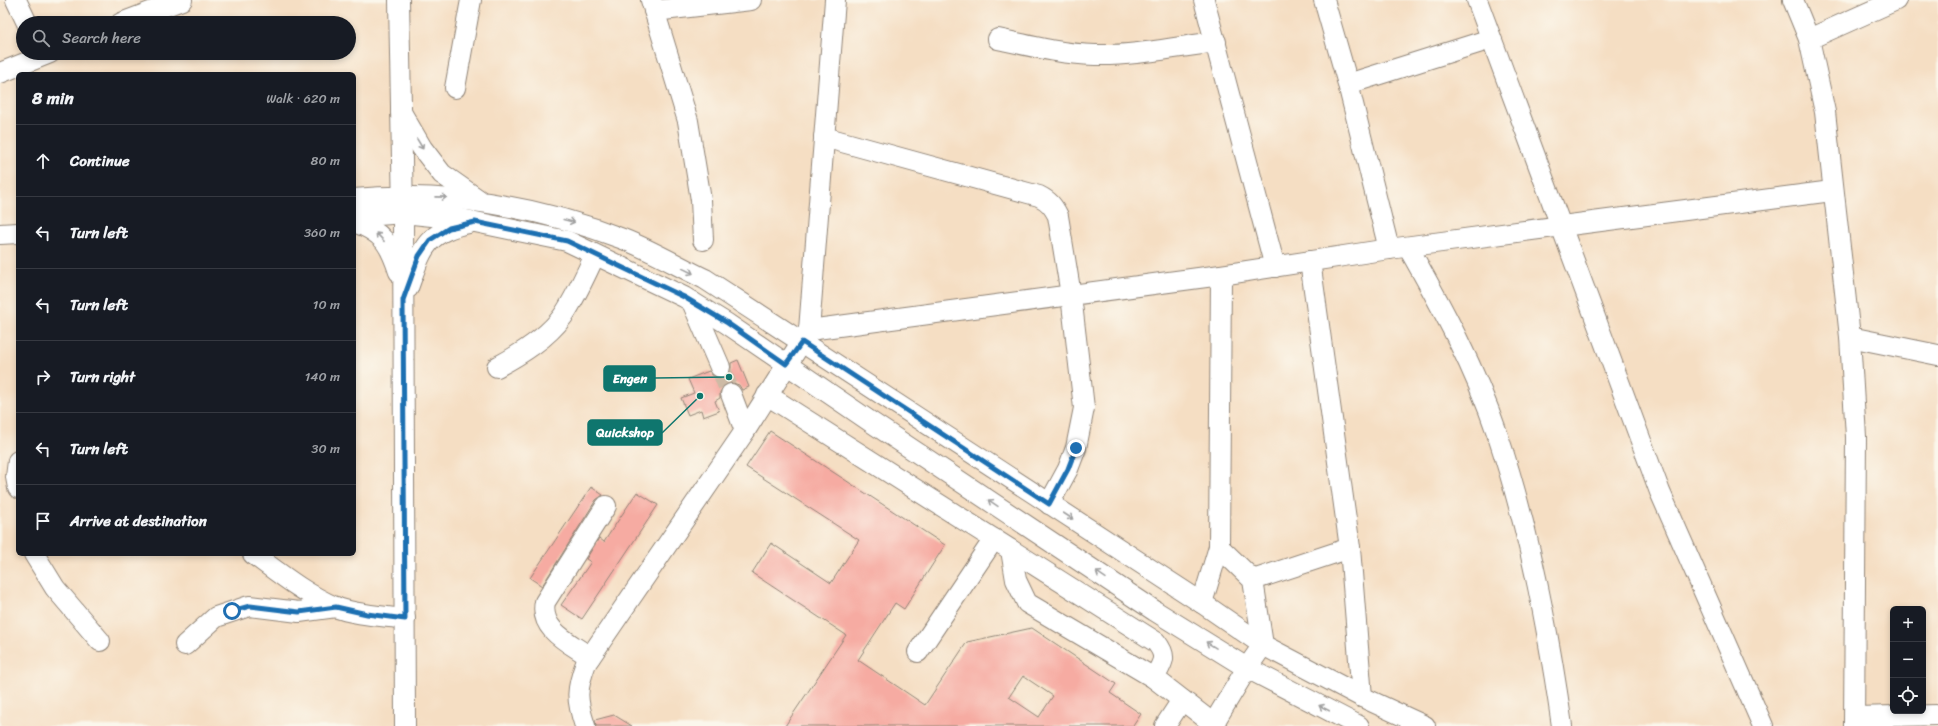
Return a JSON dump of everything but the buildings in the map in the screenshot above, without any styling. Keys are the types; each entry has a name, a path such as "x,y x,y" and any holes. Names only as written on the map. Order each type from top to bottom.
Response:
{"street":[{"path":"16,0 24,16"},
{"path":"140,16 182,0"},
{"path":"399,0 403,292 405,726"},
{"path":"455,88 471,0"},
{"path":"703,240 701,200 688,121 652,5 750,0"},
{"path":"586,726 577,697 581,677 590,657 745,431 805,336 824,138 835,0"},
{"path":"1204,0 1275,267"},
{"path":"1324,0 1348,84 1361,141 1399,248 1461,348 1497,432 1524,520 1550,648 1562,726"},
{"path":"1477,0 1660,492 1763,726"},
{"path":"1793,0 1809,39 1825,112 1832,191 1850,337 1856,437 1854,722 1938,715"},
{"path":"1809,39 1896,0"},
{"path":"998,39 1067,53 1096,55 1118,54 1216,42"},
{"path":"1348,84 1491,39"},
{"path":"0,73 30,60"},
{"path":"400,110 422,148 442,174 482,202"},
{"path":"824,138 1039,196 1050,202 1058,216 1071,295 1084,408 1076,448 1068,469 1049,504"},
{"path":"805,336 1071,295 1221,275 1399,248 1832,191"},
{"path":"356,216 402,205 446,197 511,206 580,224 624,240 705,279 805,336 1049,504 1202,603 1263,645 1362,697 1425,726"},
{"path":"356,199 402,205 567,241 692,302 1155,611 1247,668 1359,726"},
{"path":"403,292 419,256 430,240 449,228 475,222"},
{"path":"356,223 370,228 380,235 390,249 403,292"},
{"path":"0,234 16,233"},
{"path":"497,366 519,356 544,335 562,317 595,255"},
{"path":"1310,261 1350,548 1362,697"},
{"path":"1202,603 1219,547 1221,275"},
{"path":"692,302 720,367"},
{"path":"1850,337 1938,354"},
{"path":"730,394 745,431"},
{"path":"767,395 1156,642 1162,650 1164,661 1154,678"},
{"path":"590,657 549,628 543,612 545,602 606,506"},
{"path":"1002,545 1027,603 1154,678 1214,725 1247,668 1263,645 1253,580 1219,547"},
{"path":"918,652 1002,545"},
{"path":"1253,580 1350,548"},
{"path":"35,556 55,588 100,641"},
{"path":"256,556 303,589 336,607 367,614 405,619"},
{"path":"185,645 216,617 250,606 299,612 336,607"},
{"path":"1165,726 1182,700"}],"tunnel":[{"path":"720,367 731,394"}],"place":[{"name":"Engen","path":"729,377"},
{"name":"Quickshop","path":"700,396"}],"route":[{"path":"232,611 250,606 299,612 336,607 367,614 405,619 403,300 419,256 430,240 449,228 475,222 567,241 684,297 726,322 786,364 802,342 1049,504 1068,469 1076,448"}]}
